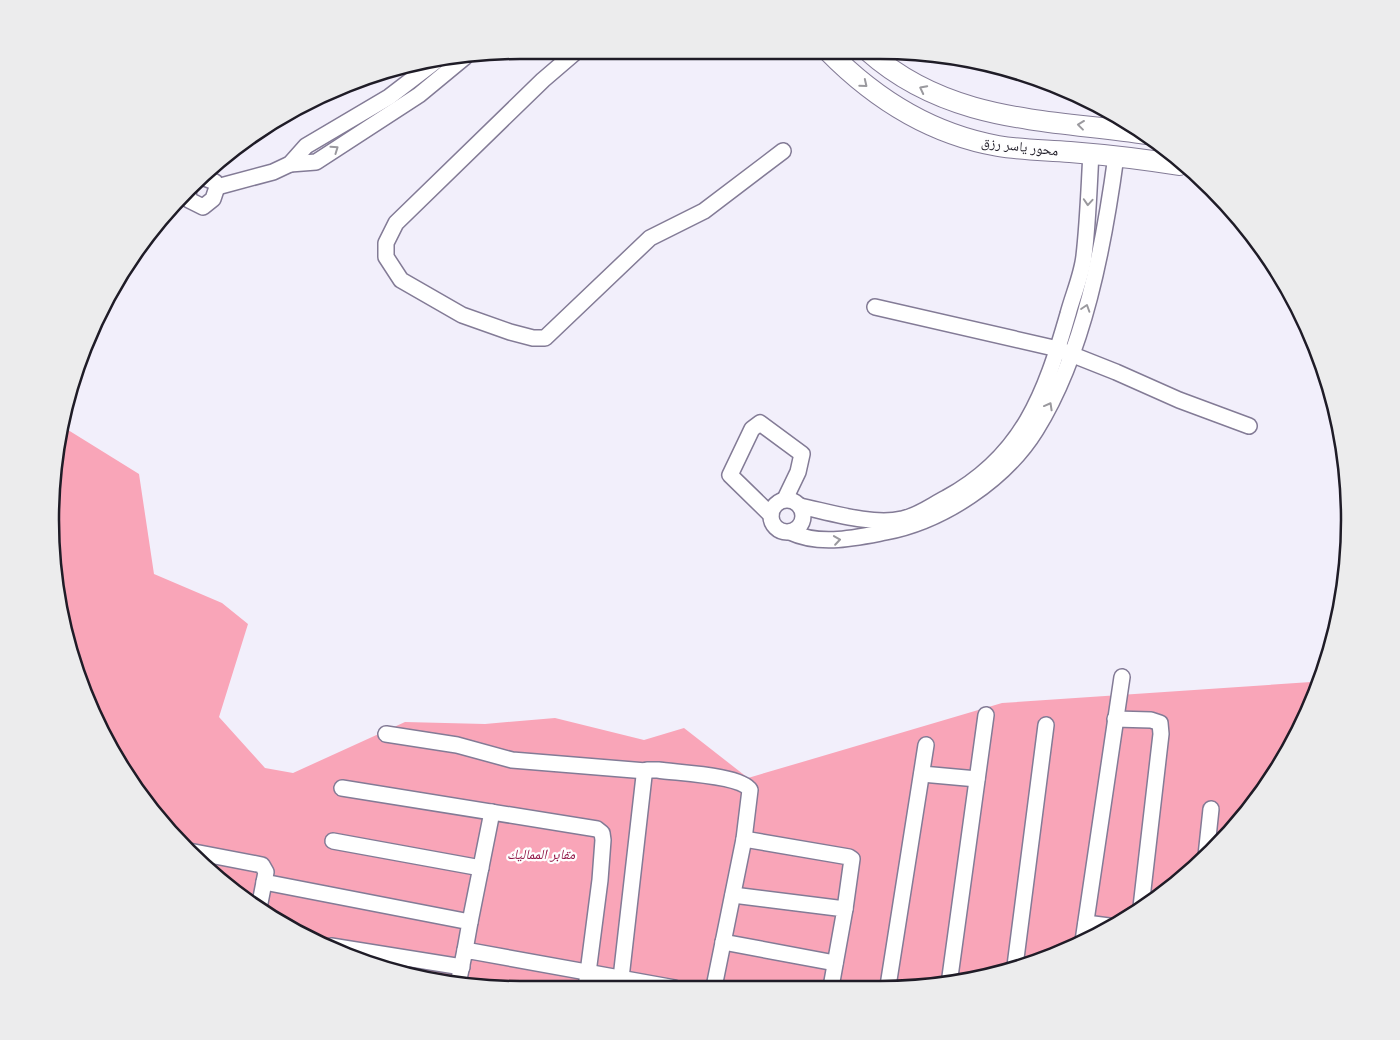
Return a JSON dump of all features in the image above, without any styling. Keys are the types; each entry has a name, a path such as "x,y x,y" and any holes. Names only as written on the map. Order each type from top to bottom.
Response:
{"main road":[{"name":"محور ياسر رزق","path":"837,59 875,93 912,116 940,129 997,146 1091,153 1173,164"},
{"name":"محور ياسر رزق","path":"878,59 898,75 918,87 961,105 1024,118 1129,132"}],"street":[{"path":"568,59 396,223 386,242 386,257 401,280 462,315 517,334 533,338 545,338 650,238 704,211 782,151"},
{"path":"217,187 273,172 290,164 306,146 392,104 420,95 457,63"},
{"path":"392,104 429,68"},
{"path":"771,515 775,505 785,499 798,472 802,454 760,423 752,429 730,475 771,515 774,526 778,530 790,532 802,538 831,541 907,528 958,505 1005,466 1035,432 1054,398 1084,258 1091,153"},
{"path":"785,499 791,500 800,506 867,519 901,520 921,512 956,492 997,460 1026,426 1064,352 1092,289 1110,199 1116,156"},
{"path":"209,180 214,182 217,187"},
{"path":"189,199 203,208 213,199 217,187"},
{"path":"875,307 1064,352 1179,400 1249,426"},
{"path":"790,532 803,522 803,511 800,506"},
{"path":"1084,934 1122,677"},
{"path":"950,975 986,715"},
{"path":"1115,719 1151,720 1160,723 1161,734 1143,899"},
{"path":"1016,961 1046,725"},
{"path":"386,734 457,745 512,760 646,771 658,770 731,780 747,785 751,798 715,981"},
{"path":"889,981 926,744"},
{"path":"621,978 646,771"},
{"path":"922,774 977,779"},
{"path":"342,788 597,829 602,833 600,880 587,981"},
{"path":"1207,845 1211,809"},
{"path":"460,977 492,812"},
{"path":"744,839 852,860 832,981"},
{"path":"333,841 481,868"},
{"path":"202,853 262,865 266,872 259,900"},
{"path":"264,882 470,922"},
{"path":"733,895 845,909"},
{"path":"1086,923 1100,925"},
{"path":"723,942 835,963"},
{"path":"352,949 462,967"},
{"path":"465,950 637,981"}],"green space":[{"name":"مقابر المماليك","path":"68,430 139,474 154,574 222,603 248,624 219,717 265,768 293,773 405,722 485,724 555,718 644,740 684,728 748,778 1002,703 1311,682 1294,724 1264,776 1227,824 1206,846 1184,867 1136,904 1084,934 1028,957 999,966 940,977 880,981 520,981 460,977 430,972 401,966 343,946 316,934 264,904 216,867 194,846 173,824 136,776 106,724 94,697 74,639 68,610 60,550 59,520 63,460"}]}
